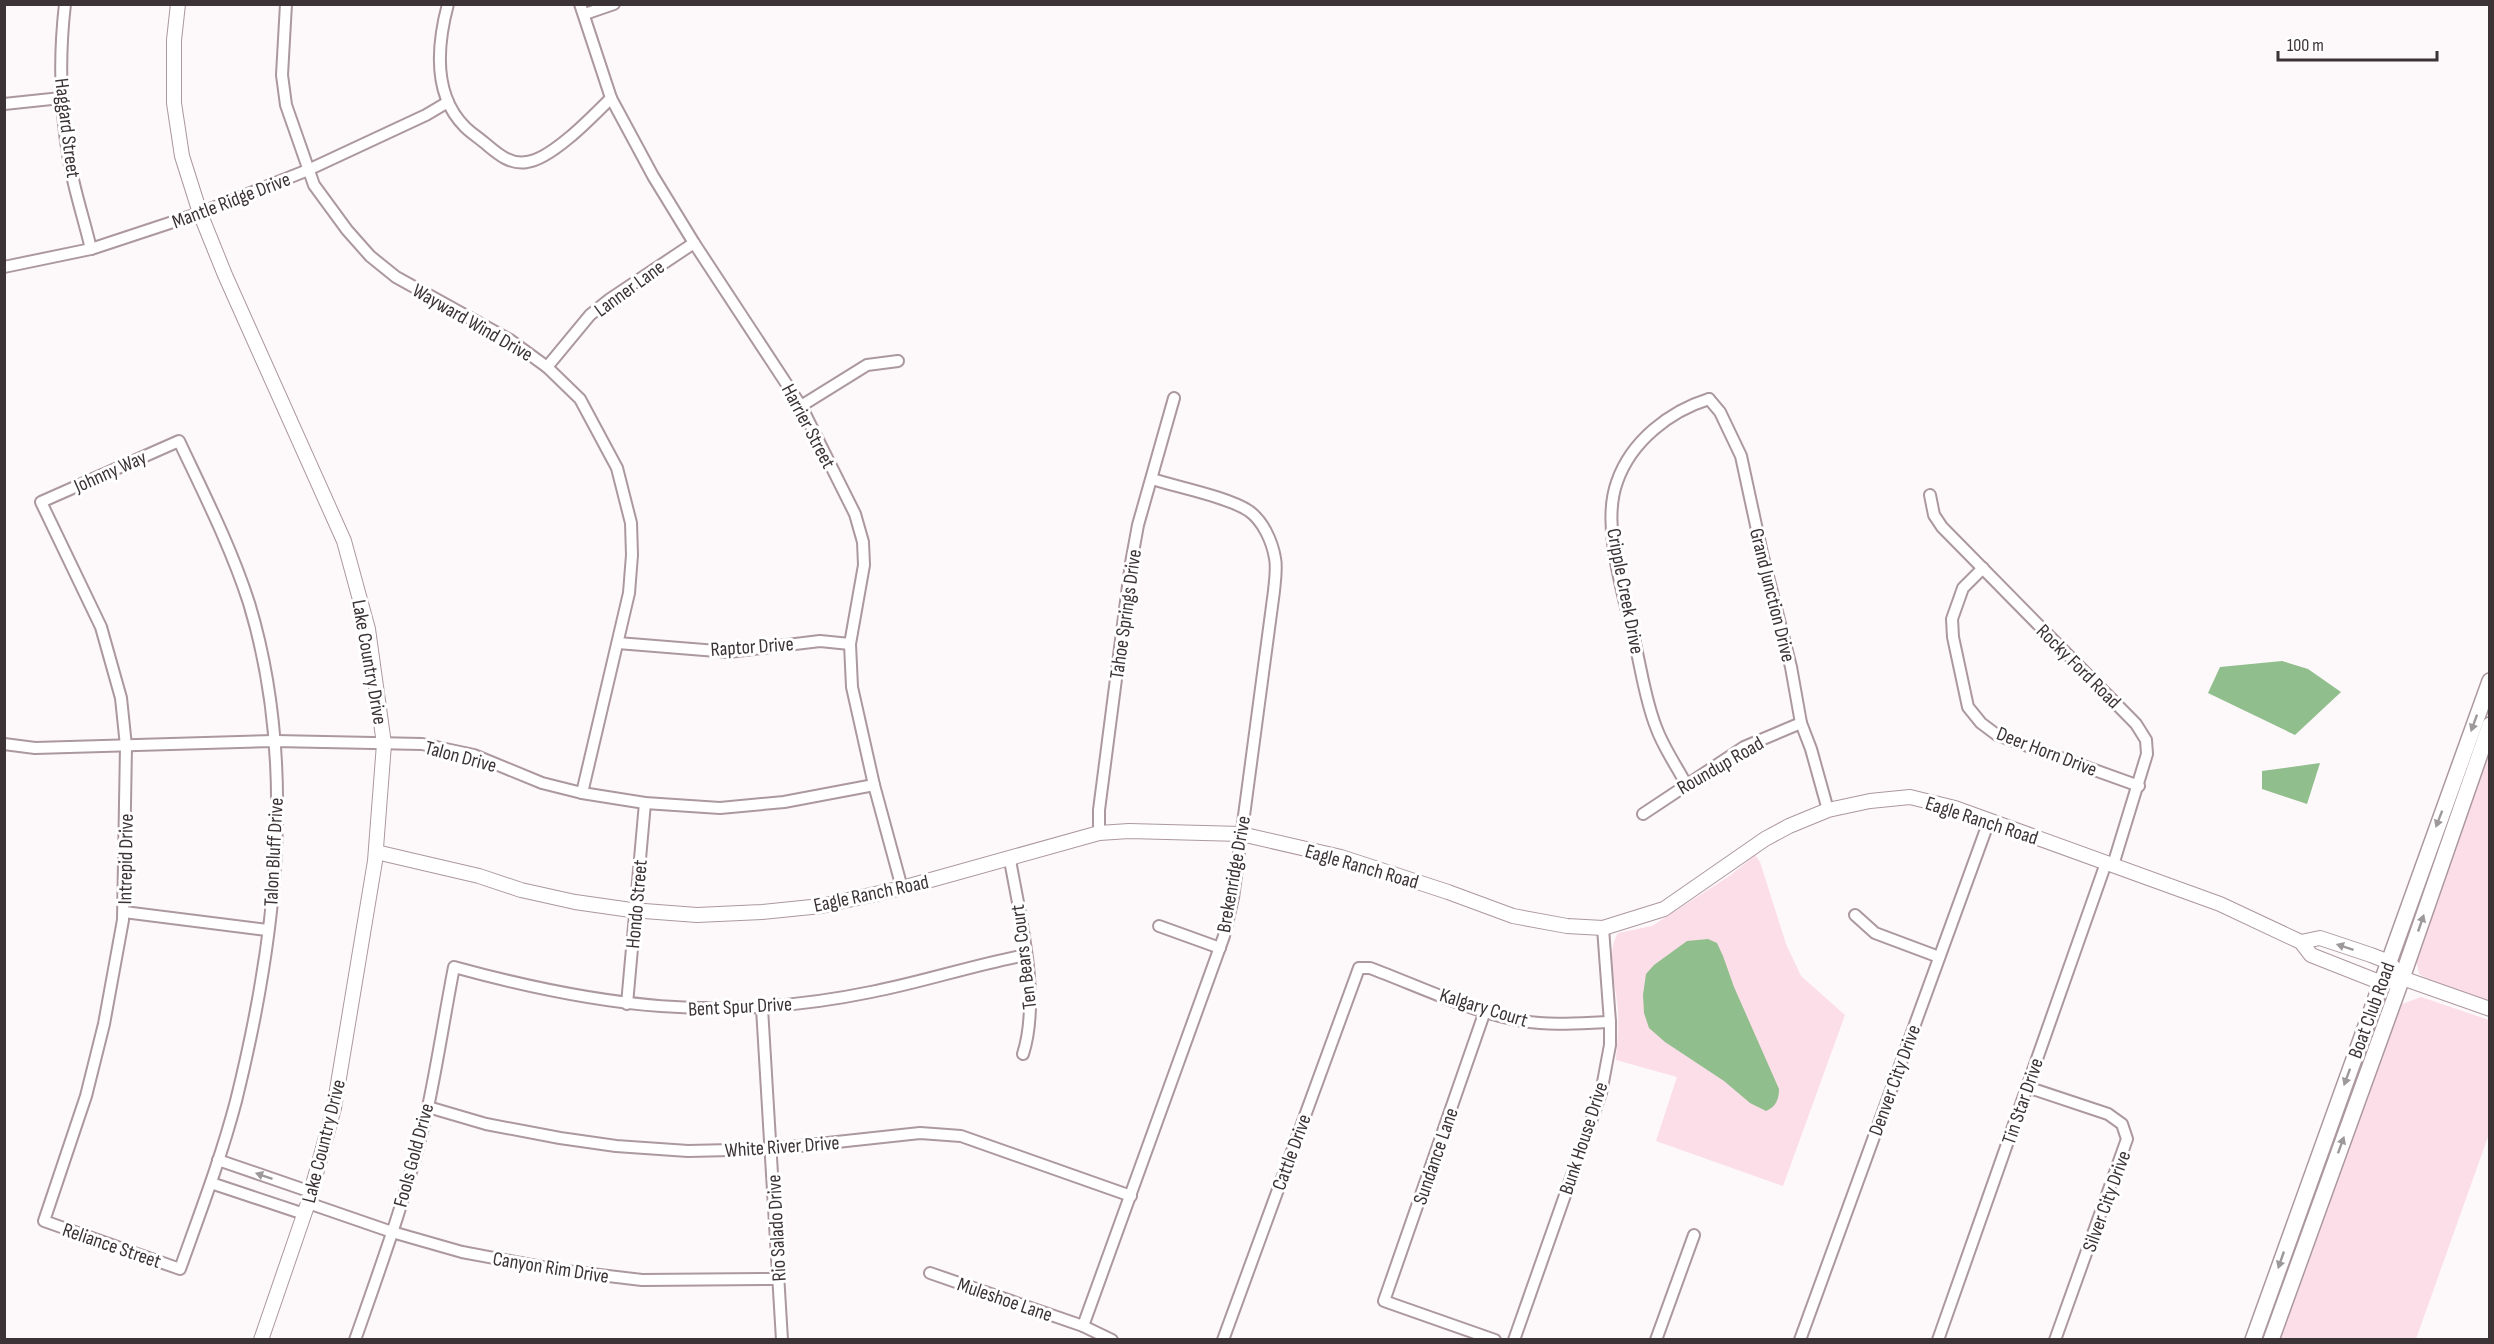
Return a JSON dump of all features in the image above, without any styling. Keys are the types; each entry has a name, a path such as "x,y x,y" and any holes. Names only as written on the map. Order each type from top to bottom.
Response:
{"main road":[{"name":"Boat Club Road","path":"2253,1340 2490,681"},
{"name":"Boat Club Road","path":"2271,1340 2402,978 2490,725"}],"street":[{"name":"Haggard Street","path":"65,4 61,98 69,162 92,249"},
{"name":"Lake Country Drive","path":"178,4 174,40 174,103 182,156 200,213 225,275 344,541 368,628 384,744 376,852 334,1108 307,1203 261,1340"},
{"name":"Wayward Wind Drive","path":"286,4 282,75 286,105 314,185 346,230 370,256 396,277 510,340 547,367 580,399 613,460 631,523 632,555 629,593 582,793"},
{"path":"448,4 442,26 438,63 448,102 464,126 503,157 514,162 528,162 549,152 579,130 611,98"},
{"path":"583,9 614,4"},
{"name":"Harrier Street","path":"583,9 611,98 653,176 801,406 855,514 863,542 864,565 850,644 852,687 874,785 902,888"},
{"path":"4,104 61,98"},
{"name":"Mantle Ridge Drive","path":"4,267 92,249 200,213 308,170 426,115 448,102"},
{"name":"Lanner Lane","path":"547,367 590,315 694,243"},
{"path":"801,406 867,365 898,361"},
{"path":"1709,399 1714,388"},
{"name":"Tahoe Springs Drive","path":"1099,833 1099,810 1131,563 1138,525 1173,398"},
{"name":"Grand Junction Drive","path":"1709,399 1720,412 1741,456 1762,553 1791,667 1801,723 1811,748 1828,810"},
{"name":"Cripple Creek Drive","path":"1686,784 1664,744 1651,711 1619,571 1611,510 1617,482 1629,458 1644,438 1674,414 1690,405 1709,399"},
{"name":"Johnny Way","path":"41,502 179,441"},
{"name":"Talon Bluff Drive","path":"179,441 233,558 249,603 269,689 275,741 277,836 267,930 251,1032 236,1101 212,1183 180,1269"},
{"name":"Brekenridge Drive","path":"1083,1326 1220,948 1233,898 1274,591 1276,560 1262,524 1249,511 1216,498 1152,479"},
{"name":"Rocky Ford Road","path":"1930,495 1934,515 1942,527 2136,724 2145,740 2147,754 2139,786 2110,864"},
{"name":"Intrepid Drive","path":"41,502 101,627 121,698 126,746 124,912 104,1024 86,1096 44,1221"},
{"name":"Deer Horn Drive","path":"1983,568 1963,588 1952,620 1953,637 1968,707 1981,723 1997,735 2139,786"},
{"name":"Raptor Drive","path":"618,643 729,652 820,640 850,644"},
{"name":"Roundup Road","path":"1643,814 1744,747 1801,723"},
{"name":"Talon Drive","path":"4,744 35,747 275,741 422,744 474,755 542,783 582,793 645,803 720,808 784,802 874,785"},
{"name":"Eagle Ranch Road","path":"376,852 479,876 522,890 575,902 635,911 697,915 821,906 1010,860 1099,833 1129,831 1241,834 1341,857 1513,916 1567,926 1603,928 1665,909 1765,839 1789,826 1828,810 1870,801 1910,797 1955,808 2220,904 2301,942 2311,955 2382,983"},
{"name":"Hondo Street","path":"627,1004 645,803"},
{"name":"Denver City Drive","path":"1800,1340 1989,820"},
{"name":"Ten Bears Court","path":"1010,860 1026,955 1031,1018 1023,1054"},
{"name":"Tin Star Drive","path":"1938,1340 2027,1087 2110,864"},
{"path":"124,912 267,930"},
{"path":"1855,915 1875,933 1939,957"},
{"path":"1159,927 1220,948"},
{"name":"Bunk House Drive","path":"1514,1340 1601,1093 1610,1045 1603,928"},
{"name":"Eagle Ranch Road","path":"2301,942 2320,939 2389,962"},
{"name":"Bent Spur Drive","path":"454,967 577,997 627,1004 708,1010 762,1008 872,992 977,964 1026,955"},
{"path":"2389,962 2402,978 2490,1009"},
{"name":"Fools Gold Drive","path":"355,1340 393,1232 428,1107 454,967"},
{"name":"Kalgary Court","path":"1362,967 1519,1021 1610,1022"},
{"name":"Cattle Drive","path":"1223,1340 1356,972 1362,967"},
{"path":"2382,983 2402,978"},
{"name":"Rio Salado Drive","path":"762,1008 782,1340"},
{"name":"Sundance Lane","path":"1485,1011 1384,1301 1495,1340"},
{"name":"Silver City Drive","path":"2027,1087 2108,1114 2122,1124 2127,1139 2055,1340"},
{"name":"White River Drive","path":"428,1107 486,1124 560,1138 616,1146 688,1151 772,1149 920,1133 961,1136 1131,1196"},
{"path":"218,1160 307,1203"},
{"path":"212,1183 307,1203"},
{"name":"Canyon Rim Drive","path":"307,1203 462,1252 558,1270 642,1280 779,1279"},
{"name":"Reliance Street","path":"44,1221 180,1269"},
{"path":"1656,1340 1694,1235"},
{"name":"Muleshoe Lane","path":"930,1273 1083,1326 1112,1340"}],"shaded area":[{"path":"2282,661 2308,669 2341,692 2295,735 2208,693 2220,667"},
{"path":"2489,754 2489,1005 2445,989 2419,974 2416,959"},
{"path":"2320,763 2307,804 2262,789 2262,771"},
{"path":"1755,855 1760,862 1786,944 1801,976 1845,1015 1783,1186 1656,1141 1677,1077 1616,1060 1618,1018 1612,951 1618,933 1652,926 1731,875"},
{"path":"1708,939 1717,943 1779,1089 1776,1102 1766,1111 1750,1103 1724,1081 1665,1042 1649,1028 1644,1013 1643,995 1646,974 1654,965 1687,941"},
{"path":"2421,997 2489,1020 2489,1134 2416,1339 2279,1340 2393,1024 2402,1004"}]}
